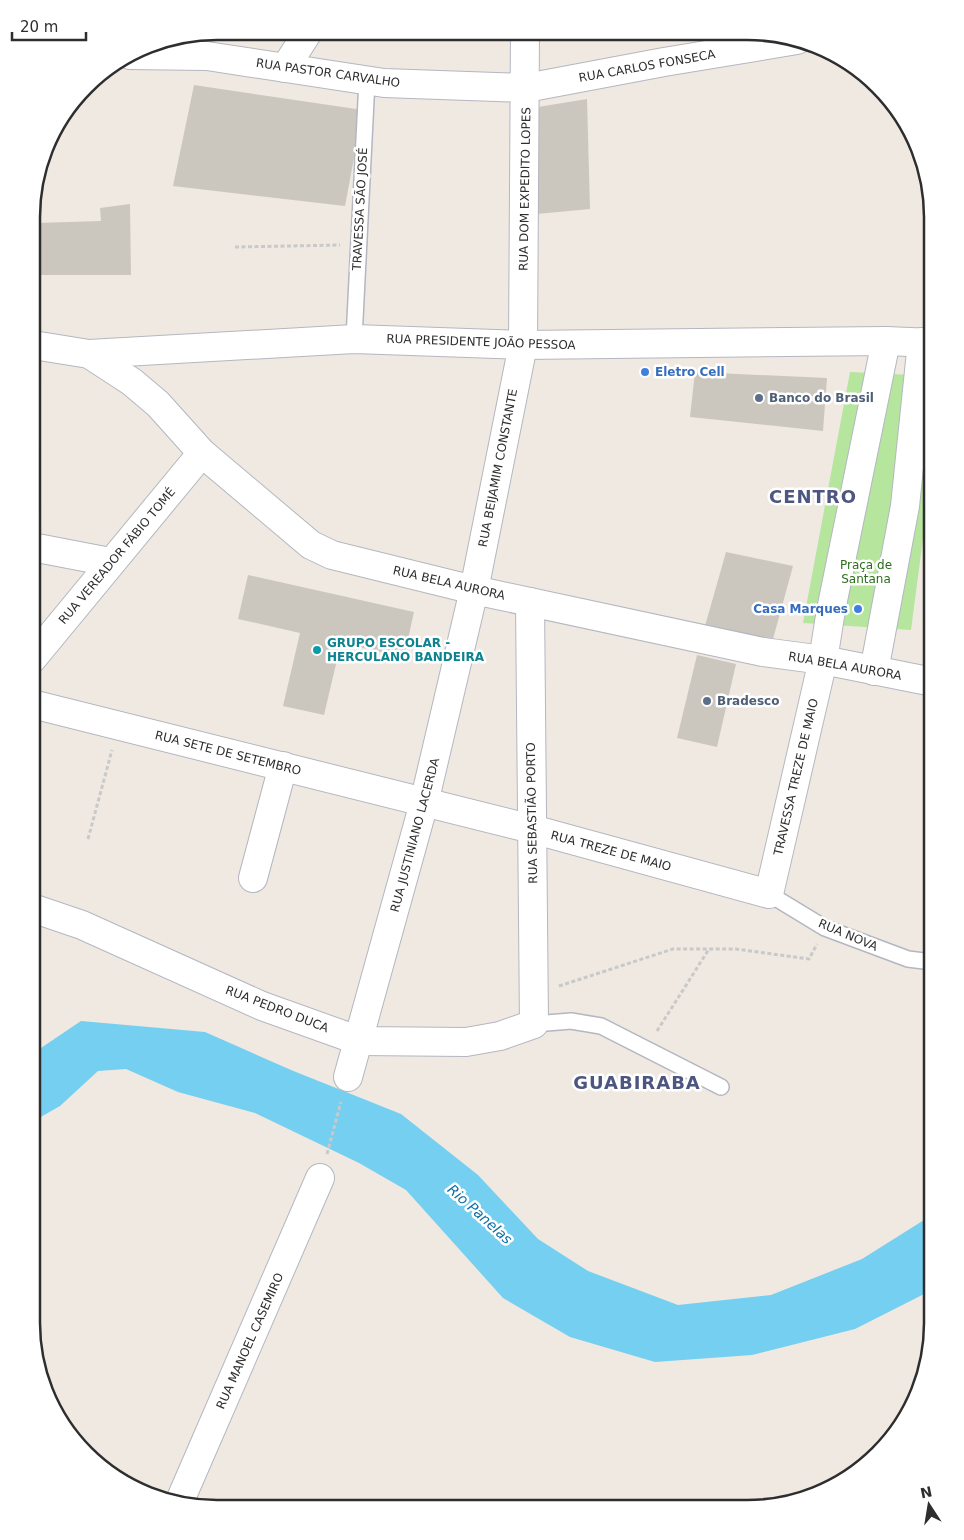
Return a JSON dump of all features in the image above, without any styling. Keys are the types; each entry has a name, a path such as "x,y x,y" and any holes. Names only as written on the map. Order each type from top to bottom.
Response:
{"street":[{"path":"285,68 303,40"},
{"name":"RUA DOM EXPEDITO LOPES","path":"522,345 525,40"},
{"name":"RUA CARLOS FONSECA","path":"526,88 664,62 733,42 765,41"},
{"name":"RUA PASTOR CARVALHO","path":"145,55 207,56 367,80 442,86 526,88"},
{"name":"RUA PRESIDENTE JOÃO PESSOA","path":"89,354 354,339 522,345 924,342"},
{"path":"823,660 831,610 886,341"},
{"name":"RUA BEIJAMIM CONSTANTE","path":"474,590 522,345"},
{"name":"RUA BELA AURORA","path":"40,346 89,354 132,382 158,404 202,453 311,544 332,555 474,590 763,652 823,660 924,680"},
{"path":"874,671 905,506 924,371"},
{"name":"RUA VEREADOR FÁBIO TOMÉ","path":"40,649 202,453"},
{"path":"40,549 110,562"},
{"name":"RUA JUSTINIANO LACERDA","path":"348,1078 360,1041 424,803 474,590"},
{"name":"RUA SEBASTIÃO PORTO","path":"530,602 534,1011"},
{"name":"TRAVESSA TREZE DE MAIO","path":"769,894 823,660"},
{"name":"RUA SETE DE SETEMBRO","path":"40,706 424,803"},
{"path":"253,878 283,766"},
{"name":"RUA TREZE DE MAIO","path":"424,803 532,829 769,894"},
{"name":"RUA PEDRO DUCA","path":"40,911 82,925 262,1006 360,1041 466,1042 500,1036 534,1011"},
{"name":"RUA MANOEL CASEMIRO","path":"182,1497 320,1178"}],"lane":[{"name":"TRAVESSA SÃO JOSÉ","path":"354,339 367,80"},
{"name":"RUA NOVA","path":"769,894 825,928 908,959 924,961"},
{"path":"534,1011 571,1021 600,1026 722,1087"}],"path":[{"path":"235,247 358,245"},
{"path":"88,839 119,726"},
{"path":"534,1011 594,974 673,949 736,949 809,959 825,928"},
{"path":"646,1049 709,949"},
{"path":"320,1178 348,1078"}],"green space":[{"name":"Praça de Santana","path":"850,372 924,376 924,531 911,630 803,623"}],"water":[{"name":"Rio Panelas","path":"81,1021 205,1032 291,1070 401,1114 478,1175 538,1239 588,1271 678,1305 771,1295 862,1259 924,1220 924,1294 855,1329 752,1355 655,1362 570,1337 503,1298 406,1190 359,1163 255,1113 178,1092 126,1069 98,1071 60,1106 40,1117 40,1049"}],"building":[{"path":"194,85 363,110 345,206 173,186"},
{"path":"587,99 590,209 537,214 538,107"},
{"path":"130,204 131,275 40,275 40,223 101,221 100,208"},
{"name":"Banco do Brasil","path":"695,372 827,378 823,431 690,417"},
{"path":"726,552 793,566 770,650 703,633"},
{"name":"GRUPO ESCOLAR - HERCULANO BANDEIRA","path":"248,575 414,612 404,657 341,643 324,715 283,706 300,633 238,619"},
{"name":"Bradesco","path":"697,655 736,664 717,747 677,738"}],"place":[{"name":"Eletro Cell","path":"645,372"},
{"name":"Banco do Brasil","path":"759,398"},
{"name":"Casa Marques","path":"858,609"},
{"name":"GRUPO ESCOLAR - HERCULANO BANDEIRA","path":"317,650"},
{"name":"Bradesco","path":"707,701"}],"district":[{"name":"CENTRO","path":"813,497"},
{"name":"GUABIRABA","path":"637,1083"}]}
